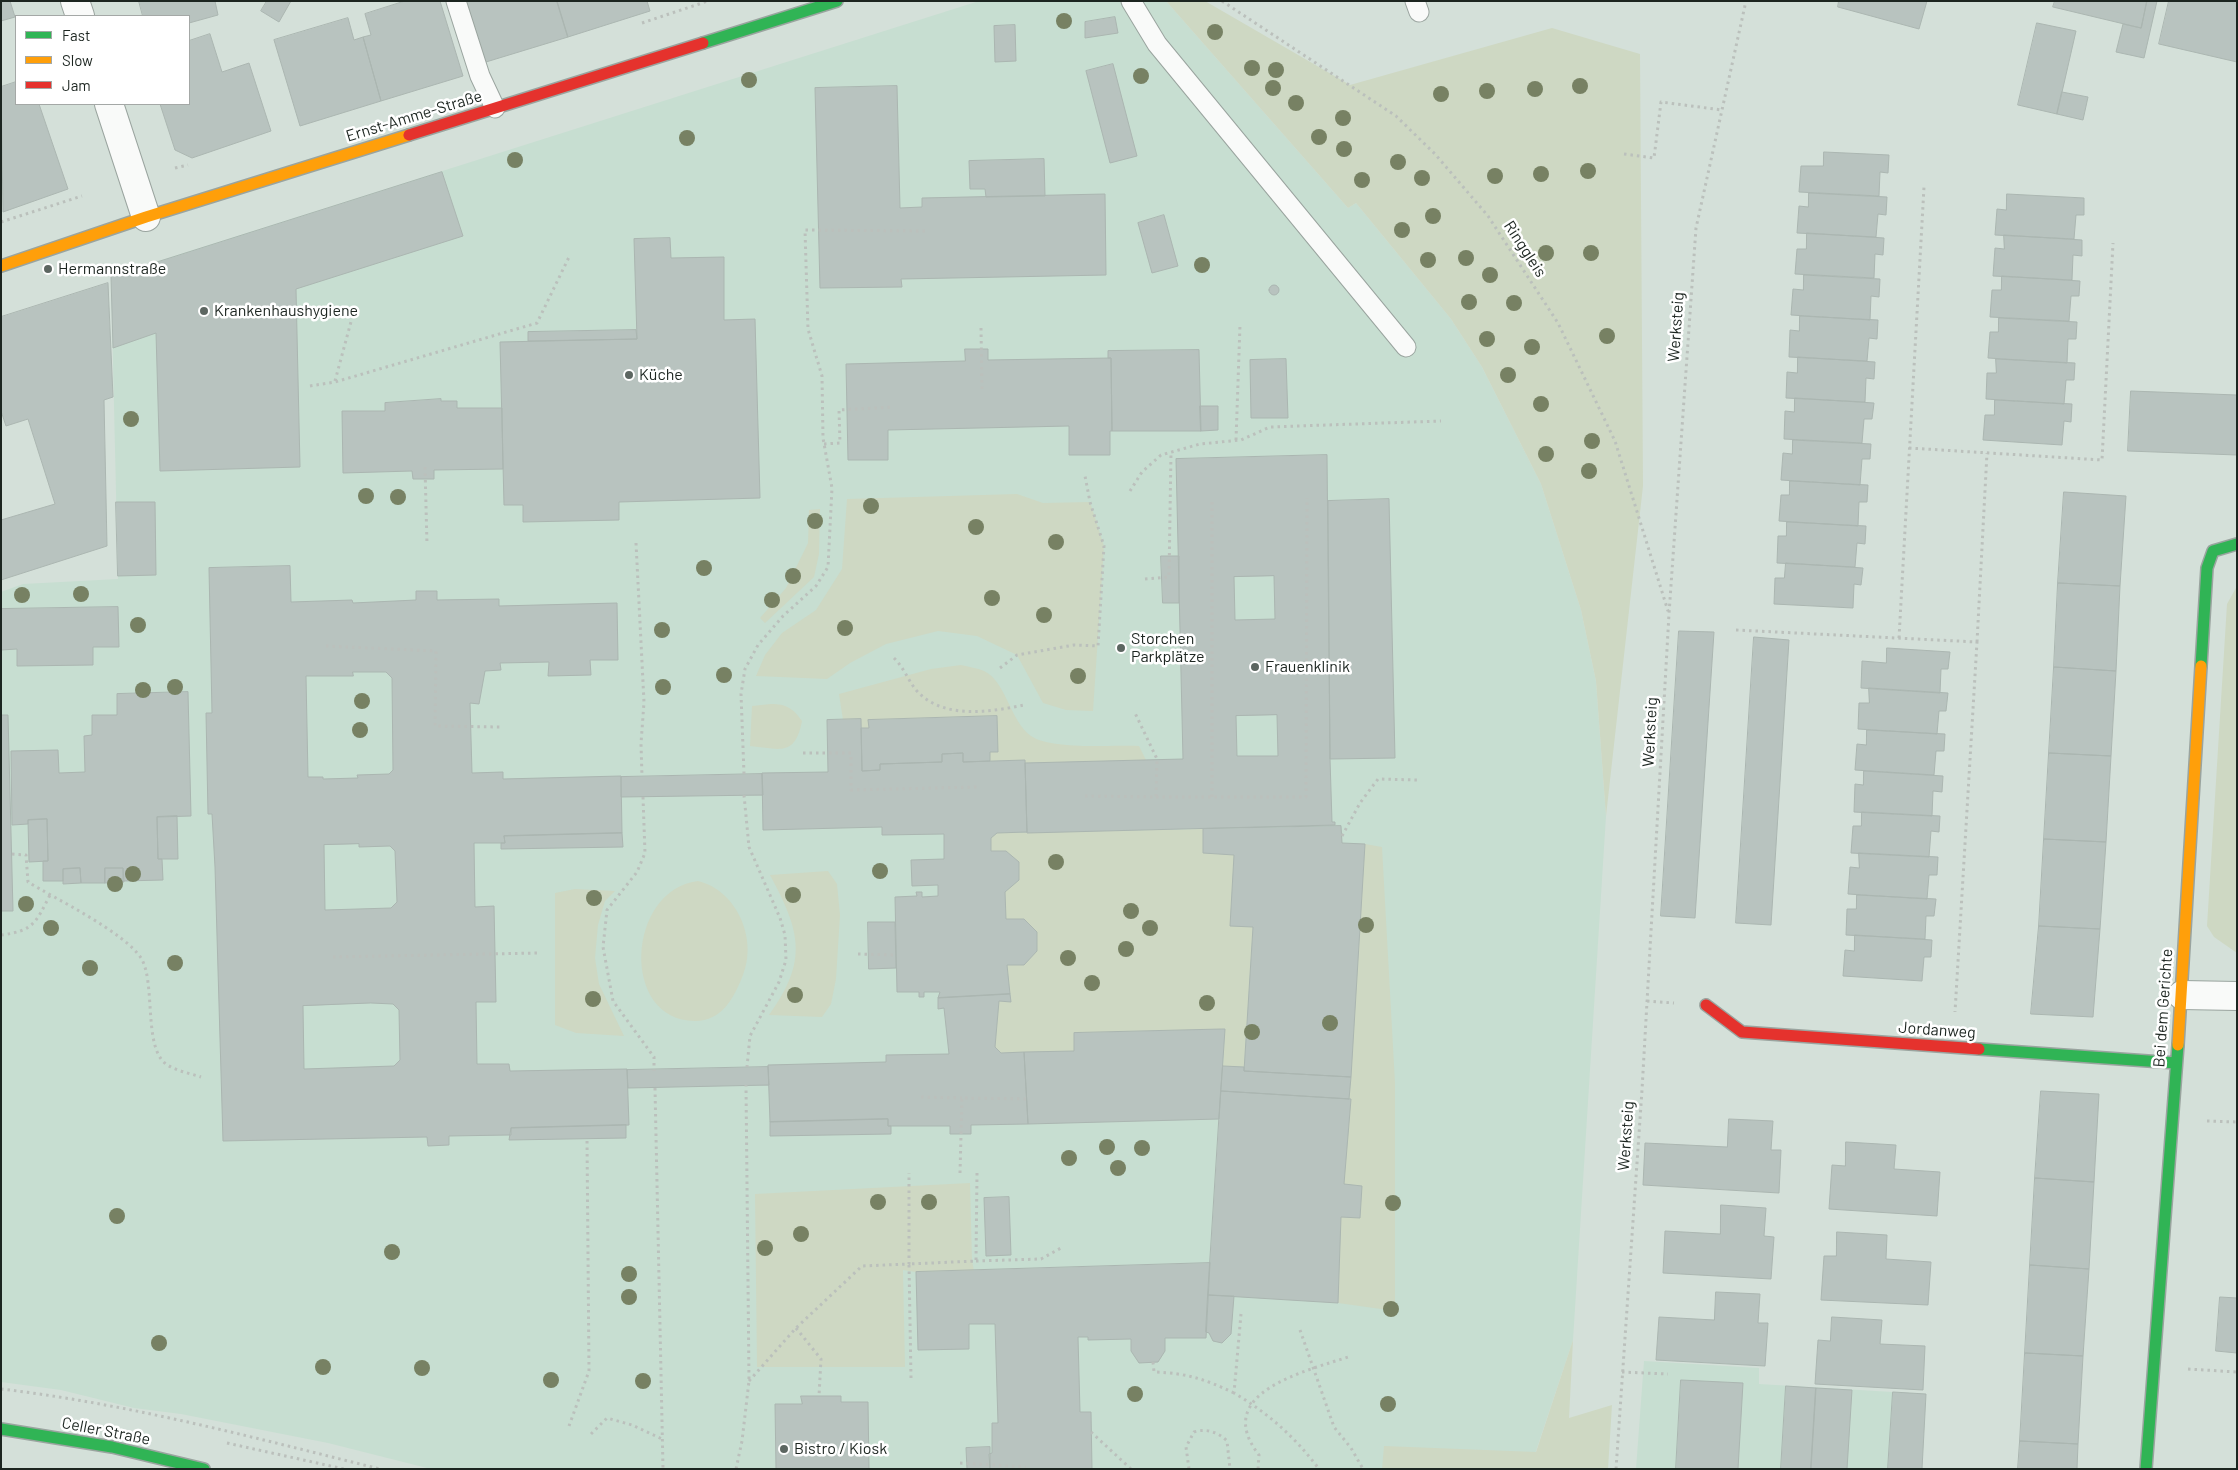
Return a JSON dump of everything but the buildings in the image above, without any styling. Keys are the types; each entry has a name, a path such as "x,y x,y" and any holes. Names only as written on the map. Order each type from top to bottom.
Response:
{"street":[{"path":"75,1 80,15"},
{"name":"Ernst-Amme-Straße","path":"1,266 146,217 824,3 837,1"},
{"path":"109,105 146,217"},
{"name":"Bei dem Gerichte","path":"2146,1469 2182,995 2207,568 2213,551 2231,544 2237,544"},
{"path":"2182,995 2237,996"},
{"name":"Jordanweg","path":"1706,1005 1742,1032 2176,1063"},
{"name":"Celler Straße","path":"1,1429 112,1447 204,1469"}],"lane":[{"path":"456,1 480,76 495,108"},
{"path":"1131,1 1157,44 1406,347"}],"path":[{"name":"Ringgleis","path":"1222,1 1396,116 1435,154 1488,216 1558,323 1615,441 1669,614"},
{"name":"Werksteig","path":"1616,1469 1642,1090 1669,614 1696,228 1746,1"},
{"path":"1624,154 1654,158 1661,102 1722,110"},
{"path":"1899,638 1924,187"},
{"path":"1,222 82,196"},
{"path":"744,774 740,694 744,669 758,645 783,616 816,586 828,567 832,488 824,444 822,376 808,329 805,230 927,231"},
{"path":"1909,448 2102,460 2113,242"},
{"path":"310,386 335,382 537,324 570,255"},
{"path":"335,382 352,318"},
{"path":"1236,440 1240,324"},
{"path":"981,328 982,390"},
{"path":"824,444 840,443 839,410 893,407"},
{"path":"1130,491 1142,472 1161,455 1200,444 1236,440 1270,427 1441,421"},
{"path":"1145,579 1169,577 1171,452"},
{"path":"1953,1048 1987,453"},
{"path":"425,467 427,545"},
{"path":"1000,668 1017,655 1074,645 1098,646 1104,546 1090,502 1085,476"},
{"path":"1085,796 1156,798 1306,797 1307,498"},
{"path":"1212,502 1212,797"},
{"path":"636,542 644,702 641,744 642,776"},
{"path":"1736,630 1977,642"},
{"path":"326,646 436,651 435,726 501,727"},
{"path":"894,658 917,691 943,708 987,712 1024,706"},
{"path":"1135,713 1157,759 1156,798"},
{"path":"803,753 851,753 851,790 978,787"},
{"path":"1342,836 1360,803 1378,779 1419,780"},
{"path":"744,795 749,847 780,918 785,934 786,960 779,982 750,1036 748,1067"},
{"path":"643,797 645,853 637,872 607,910 603,947 613,1000 654,1057 654,1071"},
{"path":"12,854 26,855 28,882 122,939 141,958 148,977 149,1007 155,1045 163,1062 174,1069 201,1077"},
{"path":"1,935 15,933 36,923 50,895"},
{"path":"334,957 538,953"},
{"path":"858,954 896,955"},
{"path":"736,1469 742,1441 749,1381 746,1085"},
{"path":"655,1088 663,1469"},
{"path":"921,1097 1030,1100"},
{"path":"960,1173 962,1098"},
{"path":"2207,1121 2237,1122"},
{"path":"569,1426 589,1372 587,1139"},
{"path":"909,1173 912,1378"},
{"path":"976,1261 977,1173"},
{"path":"749,1381 796,1328 862,1266 1041,1259 1061,1248"},
{"path":"1234,1393 1241,1314"},
{"path":"796,1328 821,1359 819,1396"},
{"path":"1300,1330 1334,1427 1351,1448 1363,1469"},
{"path":"1258,1469 1260,1456 1250,1444 1245,1430 1245,1421 1253,1404 1270,1386 1351,1356"},
{"path":"1154,1362 1154,1372 1183,1373 1206,1380 1253,1404 1283,1427 1319,1469"},
{"path":"2178,1368 2237,1372"},
{"path":"1622,1372 1668,1374"},
{"path":"1,1389 82,1399 212,1427 380,1469"},
{"path":"591,1434 607,1418 632,1425 662,1439"},
{"path":"1189,1469 1186,1447 1194,1432 1201,1430 1217,1434 1227,1441 1230,1469"},
{"path":"1092,1432 1131,1469"},
{"path":"960,1463 1026,1467"}],"shaded area":[{"path":"979,1 1166,1 1348,208 1356,203 1451,319 1482,367 1541,484 1581,610 1596,681 1606,816 1573,1340 1530,1469 431,1469 328,1443 181,1414 134,1408 61,1390 1,1382 1,592 23,584 118,579 111,276"},
{"path":"1166,1 1205,1 1350,85 1552,28 1640,54 1643,486 1606,816 1596,681 1581,610 1541,484 1482,367 1451,319 1356,203 1348,208"},
{"path":"1017,494 1043,503 1090,502 1104,546 1093,711 1066,710 1043,703 1017,655 977,636 938,631 886,644 850,663 827,679 756,676 765,655 782,633 816,610 842,569 847,499"},
{"path":"820,509 819,554 814,577 765,623 760,618 786,588 808,543 809,510"},
{"path":"2237,586 2237,953 2214,937 2207,926 2227,604"},
{"path":"961,665 984,671 998,683 1018,721 1031,736 1040,740 1067,745 1139,746 1146,760 1025,763 1025,760 990,761 990,752 998,751 997,716 869,720 869,728 861,728 843,720 839,694 931,669"},
{"path":"771,704 789,708 802,721 795,741 790,746 778,749 750,746 752,706"},
{"path":"1203,829 1204,853 1234,855 1230,926 1253,927 1244,1067 1223,1066 1225,1029 1074,1033 1074,1051 1001,1053 995,1047 999,1001 1011,1002 1007,965 1024,965 1037,951 1037,932 1024,919 1006,919 1005,892 1019,880 1019,863 1006,851 991,851 991,838 997,833"},
{"path":"1365,844 1382,847 1395,1083 1395,1311 1338,1303 1341,1217 1360,1218 1362,1186 1344,1184"},
{"path":"828,871 837,884 840,915 836,979 831,1004 822,1017 769,1015 790,978 795,961 796,945 788,913 770,875"},
{"path":"698,881 711,886 723,894 733,905 745,931 748,946 747,961 743,975 731,1000 720,1013 704,1020 695,1021 671,1015 654,1000 644,979 641,954 646,929 657,907 674,890"},
{"path":"575,889 615,891 605,901 598,925 595,958 599,984 624,1036 576,1033 555,1025 555,893"},
{"path":"970,1183 972,1261 974,1271 916,1272 903,1270 905,1367 757,1367 755,1194"},
{"path":"1573,1340 1569,1418 1612,1405 1608,1469 1382,1469 1384,1446 1536,1452"},
{"path":"1644,1361 1759,1368 1759,1384 1926,1394 1922,1469 1636,1469"}],"traffic: fast":[{"path":"703,43 837,1"},
{"path":"2201,666 2207,568 2213,551 2237,544"},
{"path":"2146,1469 2178,1045"},
{"path":"1979,1049 2176,1063"},
{"path":"1,1429 112,1447 204,1469"}],"traffic: slow":[{"path":"1,266 146,217 409,135"},
{"path":"2178,1045 2201,666"}],"traffic: jam":[{"path":"409,135 703,43"},
{"path":"1706,1005 1742,1032 1979,1049"}],"place":[{"name":"Hermannstraße","path":"48,269"},
{"name":"Krankenhaushygiene","path":"204,311"},
{"name":"Küche","path":"629,375"},
{"name":"Storchen Parkplätze","path":"1121,648"},
{"name":"Frauenklinik","path":"1255,667"},
{"name":"Bistro / Kiosk","path":"784,1449"}]}
